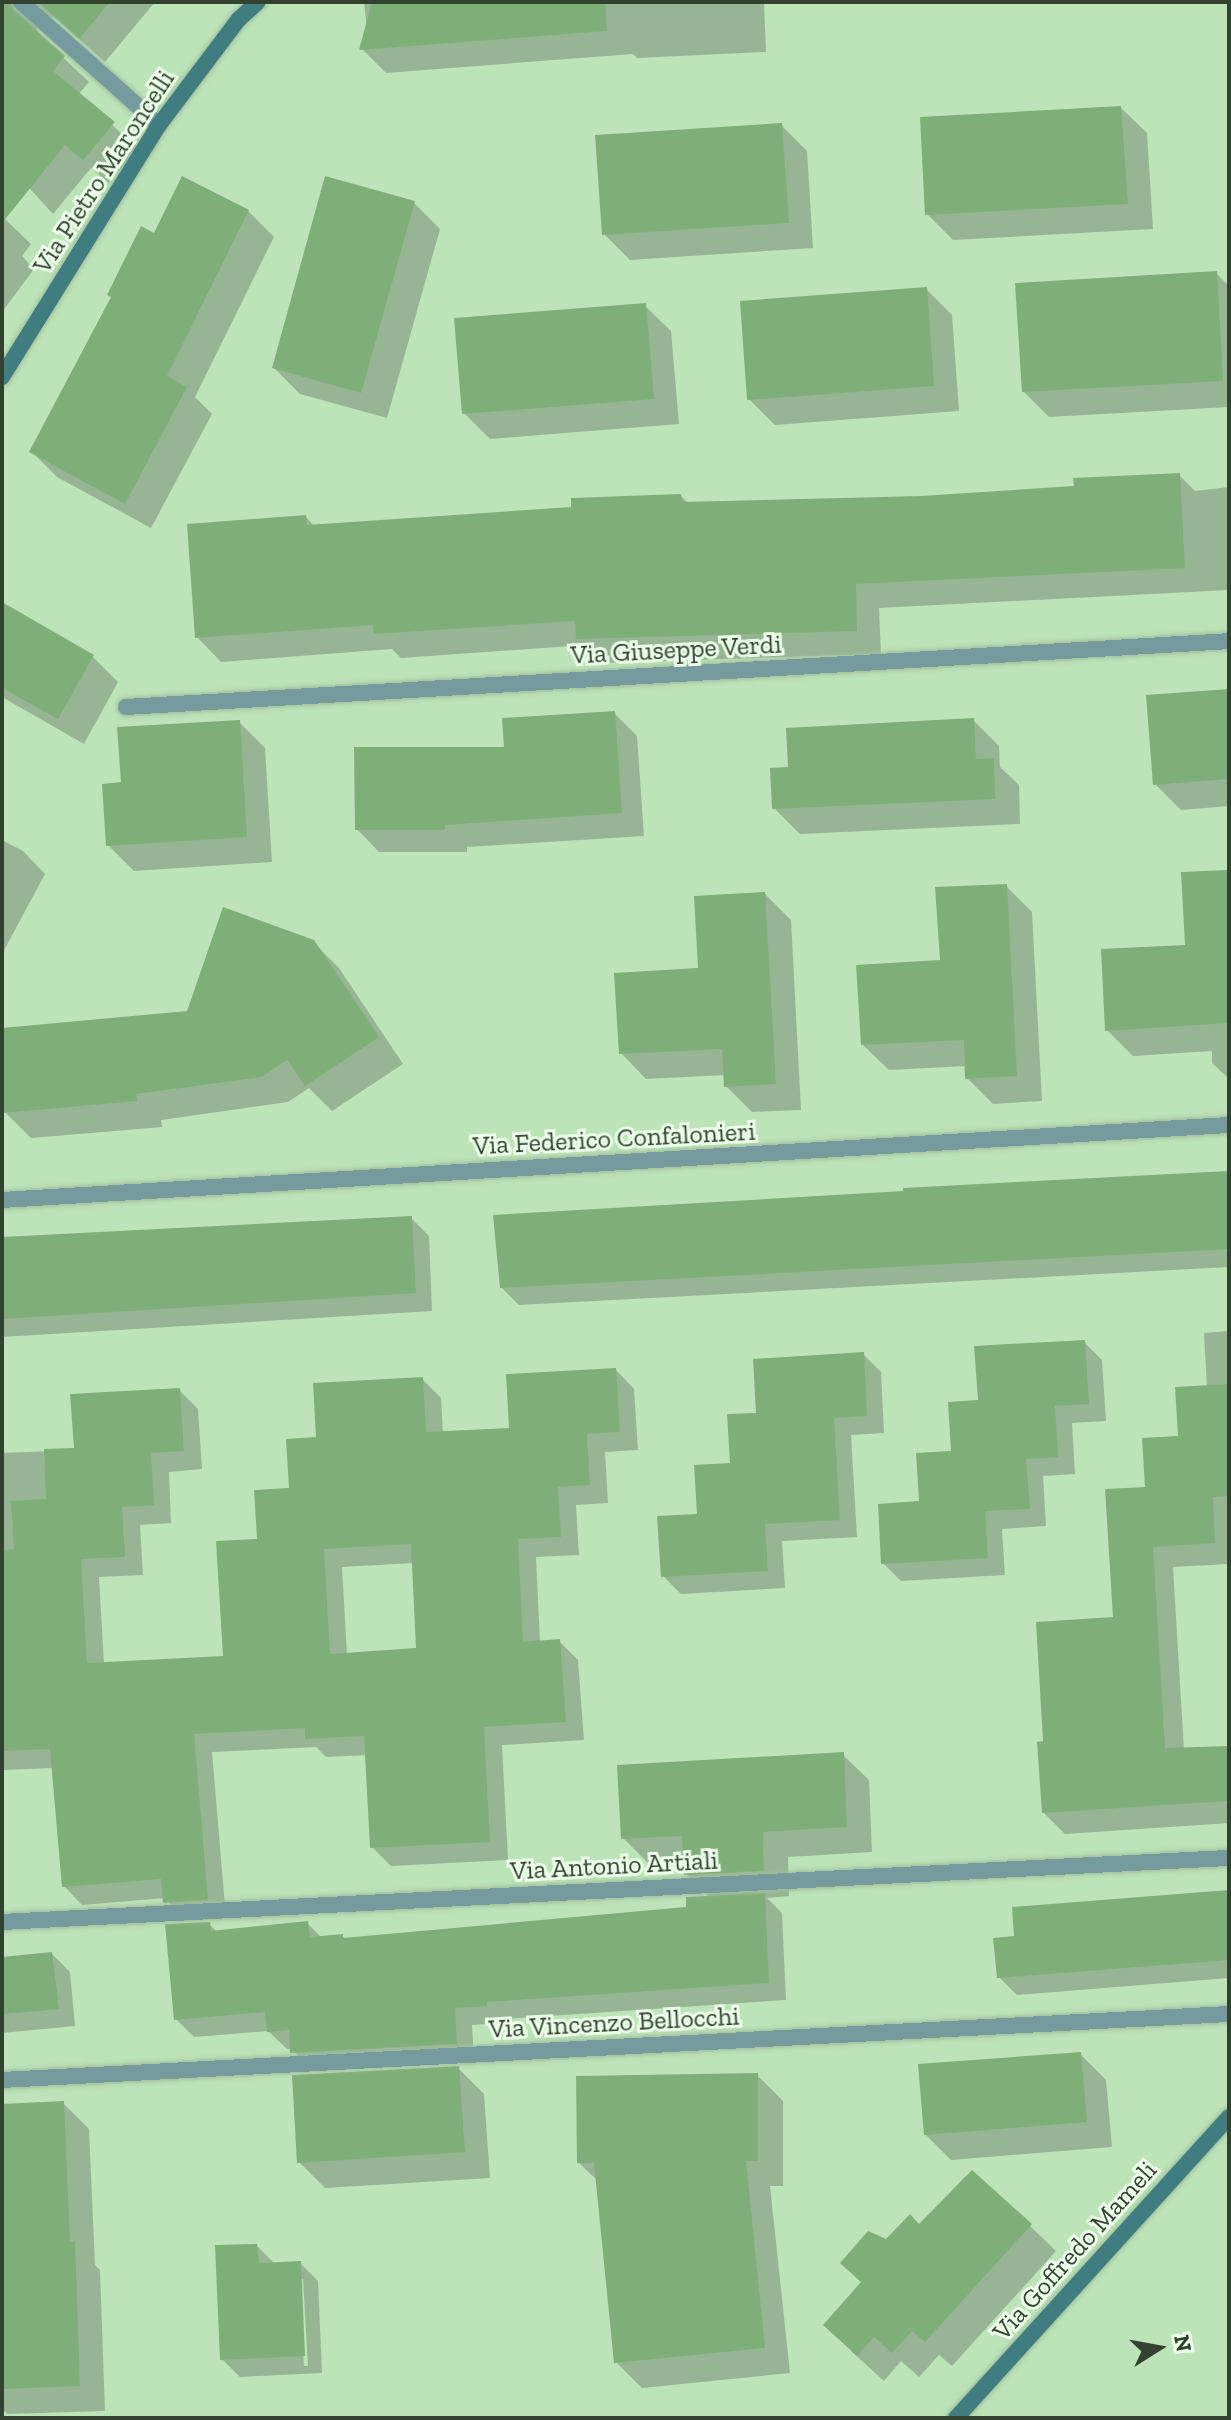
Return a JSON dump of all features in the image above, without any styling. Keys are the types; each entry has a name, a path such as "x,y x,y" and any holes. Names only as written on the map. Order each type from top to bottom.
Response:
{"street":[{"path":"21,2 159,125"},
{"name":"Via Pietro Maroncelli","path":"2,377 159,125 239,19 258,2"},
{"name":"Via Giuseppe Verdi","path":"126,707 1229,641"},
{"name":"Via Federico Confalonieri","path":"2,1200 1229,1125"},
{"name":"Via Antonio Artiali","path":"2,1922 1229,1858"},
{"name":"Via Vincenzo Bellocchi","path":"2,2080 1229,2014"},
{"name":"Via Goffredo Mameli","path":"956,2418 1229,2117"}],"building":[{"path":"2,2 10,2 14,10 65,56 53,71 115,122 83,160 65,145 2,223"},
{"path":"38,2 110,2 79,39"},
{"path":"372,2 605,2 607,31 359,50"},
{"path":"1121,106 1128,204 925,215 920,117"},
{"path":"782,123 789,223 602,235 595,135"},
{"path":"182,176 249,210 167,376 187,387 125,504 29,452 111,297 107,295 141,226 154,233"},
{"path":"325,176 415,201 361,393 272,368"},
{"path":"1217,271 1223,381 1022,392 1015,283"},
{"path":"927,287 934,386 747,400 740,301"},
{"path":"646,303 654,399 462,414 454,318"},
{"path":"1180,473 1185,568 856,584 857,631 576,639 575,621 374,634 373,625 195,638 187,524 306,515 307,525 571,507 571,498 681,494 682,502 921,496 1074,486 1073,478"},
{"path":"2,602 94,655 58,719 2,688"},
{"path":"1229,689 1229,779 1153,785 1146,695"},
{"path":"615,711 622,813 445,825 445,830 355,830 354,747 504,747 502,718"},
{"path":"974,718 976,759 994,758 995,799 772,809 770,768 788,767 786,728"},
{"path":"240,720 247,837 106,846 102,784 121,782 117,727"},
{"path":"1229,870 1229,1023 1105,1031 1101,949 1185,945 1181,872"},
{"path":"1007,884 1017,1076 965,1079 964,1040 861,1045 856,965 940,960 935,887"},
{"path":"765,892 776,1084 724,1087 722,1049 619,1054 614,973 698,968 694,896"},
{"path":"223,907 314,940 379,1037 305,1086 287,1060 262,1077 136,1094 137,1101 2,1113 2,1028 187,1011"},
{"path":"1229,1171 1229,1249 500,1288 493,1215 903,1191 903,1188"},
{"path":"412,1216 416,1293 2,1319 2,1237"},
{"path":"1085,1340 1089,1404 1055,1406 1058,1457 1026,1459 1030,1509 985,1511 988,1558 881,1564 878,1504 919,1501 916,1453 951,1451 948,1402 978,1400 974,1346"},
{"path":"864,1352 867,1416 834,1418 840,1520 765,1524 768,1571 661,1577 657,1516 697,1514 694,1465 730,1463 727,1414 756,1413 753,1359"},
{"path":"616,1368 620,1432 587,1434 590,1485 558,1487 561,1537 518,1539 523,1642 560,1639 566,1722 484,1727 490,1842 370,1848 364,1736 305,1739 305,1728 194,1734 208,1900 163,1903 161,1879 62,1887 50,1749 2,1751 2,1550 14,1549 11,1501 46,1499 44,1449 74,1448 70,1394 180,1388 184,1451 151,1453 154,1505 122,1507 125,1557 81,1559 87,1663 223,1656 216,1541 257,1539 254,1490 289,1488 286,1439 316,1437 313,1383 423,1377 426,1432 509,1428 506,1374","holes":["411,1544 416,1648 330,1654 324,1549"]},
{"path":"1229,1384 1229,1496 1213,1497 1215,1543 1153,1547 1165,1748 1229,1746 1229,1801 1042,1813 1037,1742 1043,1741 1036,1622 1113,1617 1105,1489 1145,1487 1142,1438 1178,1436 1175,1387"},
{"path":"844,1752 847,1827 763,1832 764,1871 684,1875 682,1836 621,1839 617,1765"},
{"path":"1229,1890 1229,1960 997,1978 993,1938 1014,1936 1012,1907"},
{"path":"765,1893 769,1983 487,2002 487,2006 455,2008 457,2044 290,2053 289,2030 267,2032 265,2012 174,2020 165,1924 210,1922 211,1931 308,1921 310,1937 343,1934 343,1938 686,1907 686,1897"},
{"path":"52,1952 59,2009 2,2014 2,1957"},
{"path":"1081,2052 1087,2122 924,2135 918,2064"},
{"path":"459,2066 465,2152 297,2163 292,2075"},
{"path":"758,2073 758,2161 746,2161 765,2348 614,2363 594,2163 577,2163 576,2076"},
{"path":"64,2101 70,2242 75,2242 80,2386 2,2389 2,2104"},
{"path":"972,2170 1032,2224 925,2342 912,2331 892,2353 874,2337 857,2356 823,2325 861,2282 840,2263 868,2231 886,2239 910,2214 919,2224"},
{"path":"257,2244 259,2263 301,2261 305,2356 220,2360 215,2245"}]}
